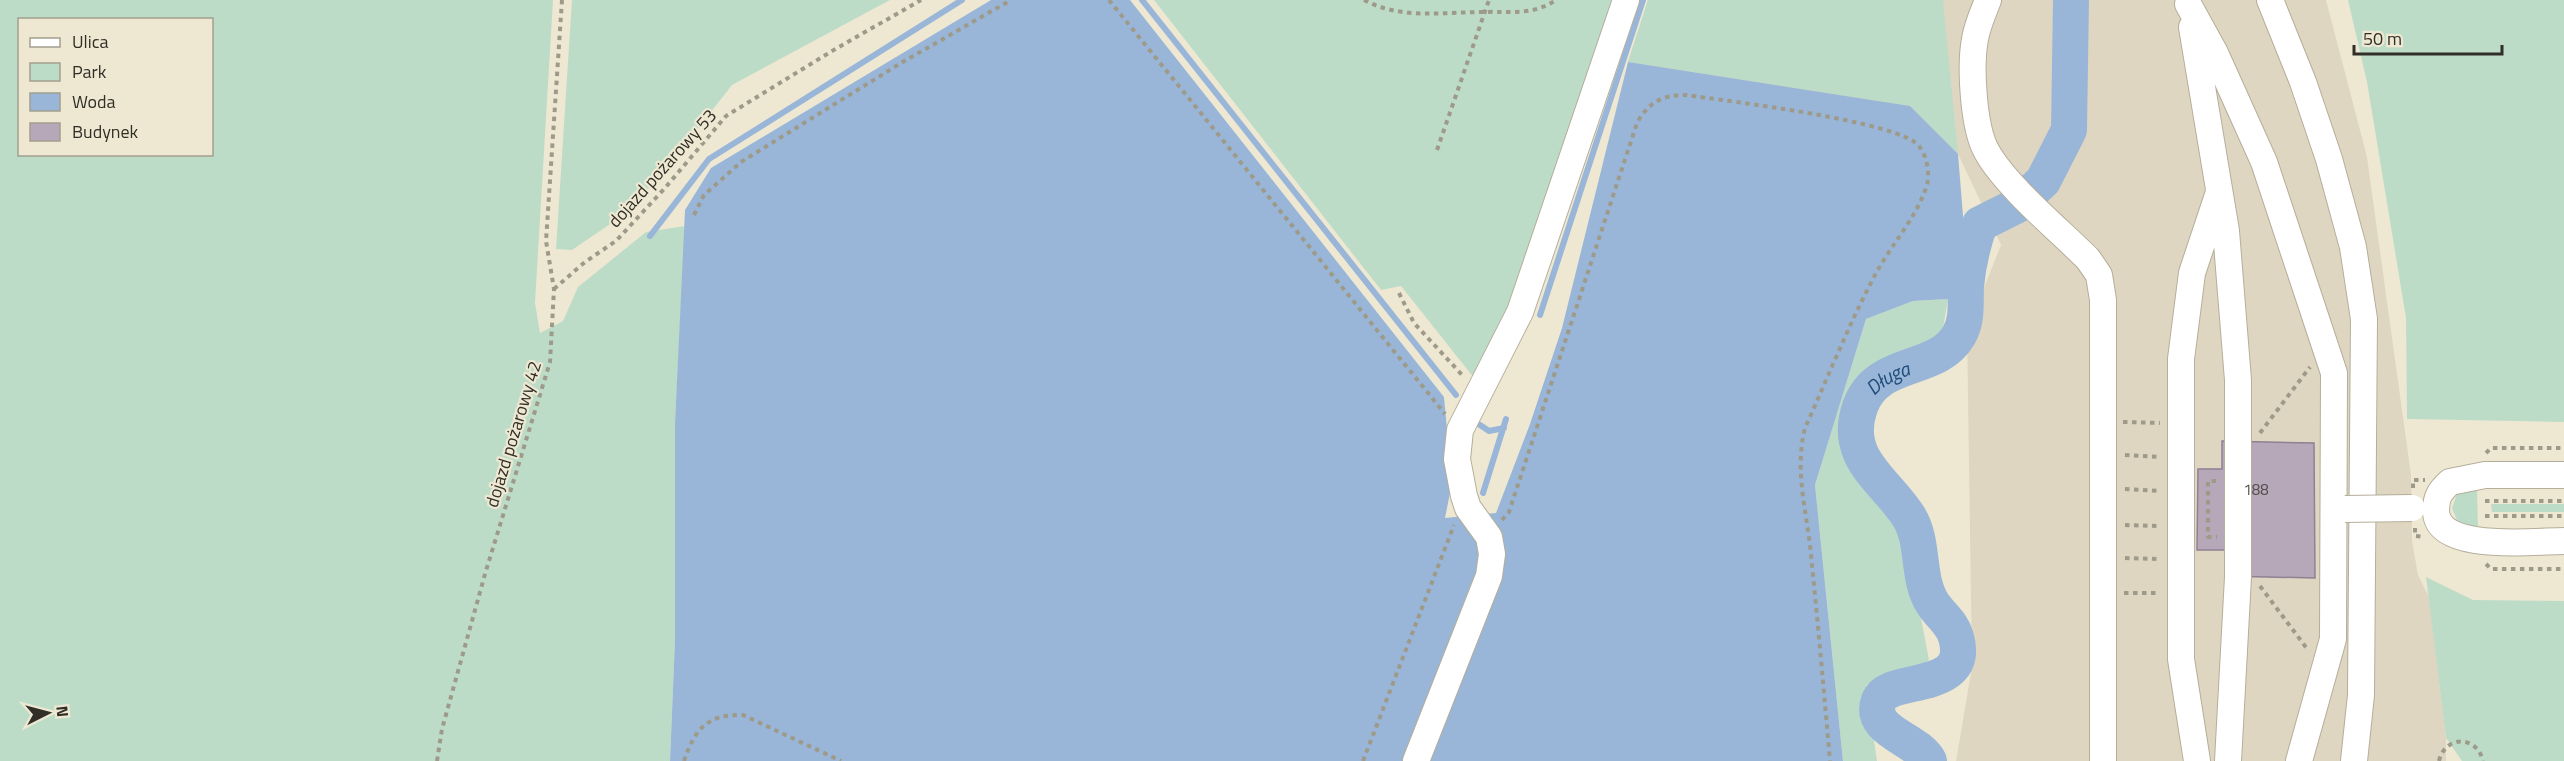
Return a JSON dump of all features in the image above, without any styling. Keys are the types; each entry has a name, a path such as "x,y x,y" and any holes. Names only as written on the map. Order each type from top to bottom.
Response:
{"street":[{"path":"1416,761 1488,576 1492,554 1489,537 1468,508 1464,496 1457,459 1460,430 1523,303 1626,0"},
{"path":"1988,0 1975,39 1976,112 1980,135 1987,152 2005,176 2088,259 2099,275 2103,300 2103,761"},
{"path":"2270,0 2303,82 2329,159 2353,247 2364,319 2361,695 2354,761"},
{"path":"2187,2 2220,189 2234,325 2238,435 2237,585 2228,761"},
{"path":"2187,2 2233,91 2264,162 2334,373 2339,509 2333,639 2299,761"},
{"path":"2197,761 2181,659 2181,359 2192,273 2220,189"},
{"path":"2339,509 2424,508 2436,499 2441,490 2450,482 2459,478 2485,475 2564,475"},
{"path":"2424,508 2436,518 2440,527 2459,537 2485,541 2564,541"}],"path":[{"name":"dojazd pożarowy 42","path":"437,761 442,729 485,574 550,362 554,289 546,241 562,0"},
{"name":"dojazd pożarowy 53","path":"554,289 585,262 616,240 665,188 726,116 921,0"},
{"path":"694,215 704,195 741,162 901,63 1011,0"},
{"path":"1110,0 1428,395 1460,430"},
{"path":"1364,0 1378,7 1427,15 1485,12 1512,14 1542,9 1556,0"},
{"path":"1437,150 1489,0"},
{"path":"1489,537 1509,512 1637,123 1645,109 1657,99 1686,95 1857,122 1897,132 1910,138 1920,146 1928,170 1923,196 1875,275 1805,428 1802,442 1800,483 1811,552 1830,761"},
{"path":"1399,293 1414,323 1478,394"},
{"path":"2238,435 2259,435 2325,347"},
{"path":"2103,422 2182,424"},
{"path":"2485,454 2491,448 2564,448"},
{"path":"2103,454 2181,458"},
{"path":"2103,489 2181,492"},
{"path":"1363,761 1438,572 1464,496"},
{"path":"2485,501 2564,501"},
{"path":"2485,516 2564,516"},
{"path":"2102,524 2181,527"},
{"path":"2103,557 2181,560"},
{"path":"2485,563 2491,569 2564,569"},
{"path":"2237,585 2259,584 2324,672"},
{"path":"2102,592 2181,594"},
{"path":"684,761 700,728 727,714 743,715 841,761"},
{"path":"2439,761 2441,752 2450,743 2461,740 2473,744 2481,753 2483,761"}],"shaded area":[{"path":"1648,0 2326,0 2367,157 2411,475 2412,541 2418,575 2429,597 2446,738 2446,761 1956,761 1972,667 1967,330 2001,245 1958,154 1701,75 1628,62"}],"green space":[{"path":"0,0 553,0 535,303 540,333 563,321 578,287 646,232 685,226 675,423 675,639 670,761 0,761"},
{"path":"572,0 890,0 732,85 659,178 619,218 572,250 556,249"},
{"path":"1154,0 1617,0 1529,260 1478,383 1401,286 1381,290"},
{"path":"1648,0 1943,0 1958,154 1910,106 1628,62"},
{"path":"2348,0 2564,0 2564,422 2407,419 2406,318 2367,82"},
{"path":"1948,299 1943,328 1922,352 1885,360 1854,391 1841,440 1856,476 1905,533 1929,660 1914,673 1887,676 1866,685 1877,761 1843,761 1815,485 1866,319 1913,301"},
{"path":"2477,484 2478,533 2459,525 2452,508 2458,491"},
{"path":"2491,504 2564,504 2564,512 2492,512"},
{"path":"2426,577 2473,600 2564,601 2564,761 2462,761 2446,738"}],"water":[{"path":"991,0 1130,0 1444,397 1452,483 1445,518 1496,513 1530,424 1562,328 1628,62 1910,106 1958,154 1964,228 1948,299 1913,301 1866,319 1815,485 1843,761 670,761 675,639 675,423 685,210 711,168"}],"building":[{"path":"2222,441 2314,443 2315,578 2225,576 2225,550 2197,550 2198,469 2222,469"}],"waterway":[{"path":"650,236 709,159 962,0"},
{"path":"1142,0 1456,395"},
{"path":"1540,315 1643,0"},
{"name":"Długa","path":"1929,761 1923,753 1895,734 1880,720 1877,711 1879,700 1886,692 1941,675 1952,667 1958,655 1956,637 1928,594 1914,527 1900,504 1869,468 1857,441 1856,425 1860,407 1868,391 1893,373 1937,356 1959,335 1965,317 1969,263 1980,224 2016,206 2043,181 2069,130 2071,0"},
{"path":"1483,493 1506,419"},
{"path":"1477,423 1489,431 1504,428"}]}
